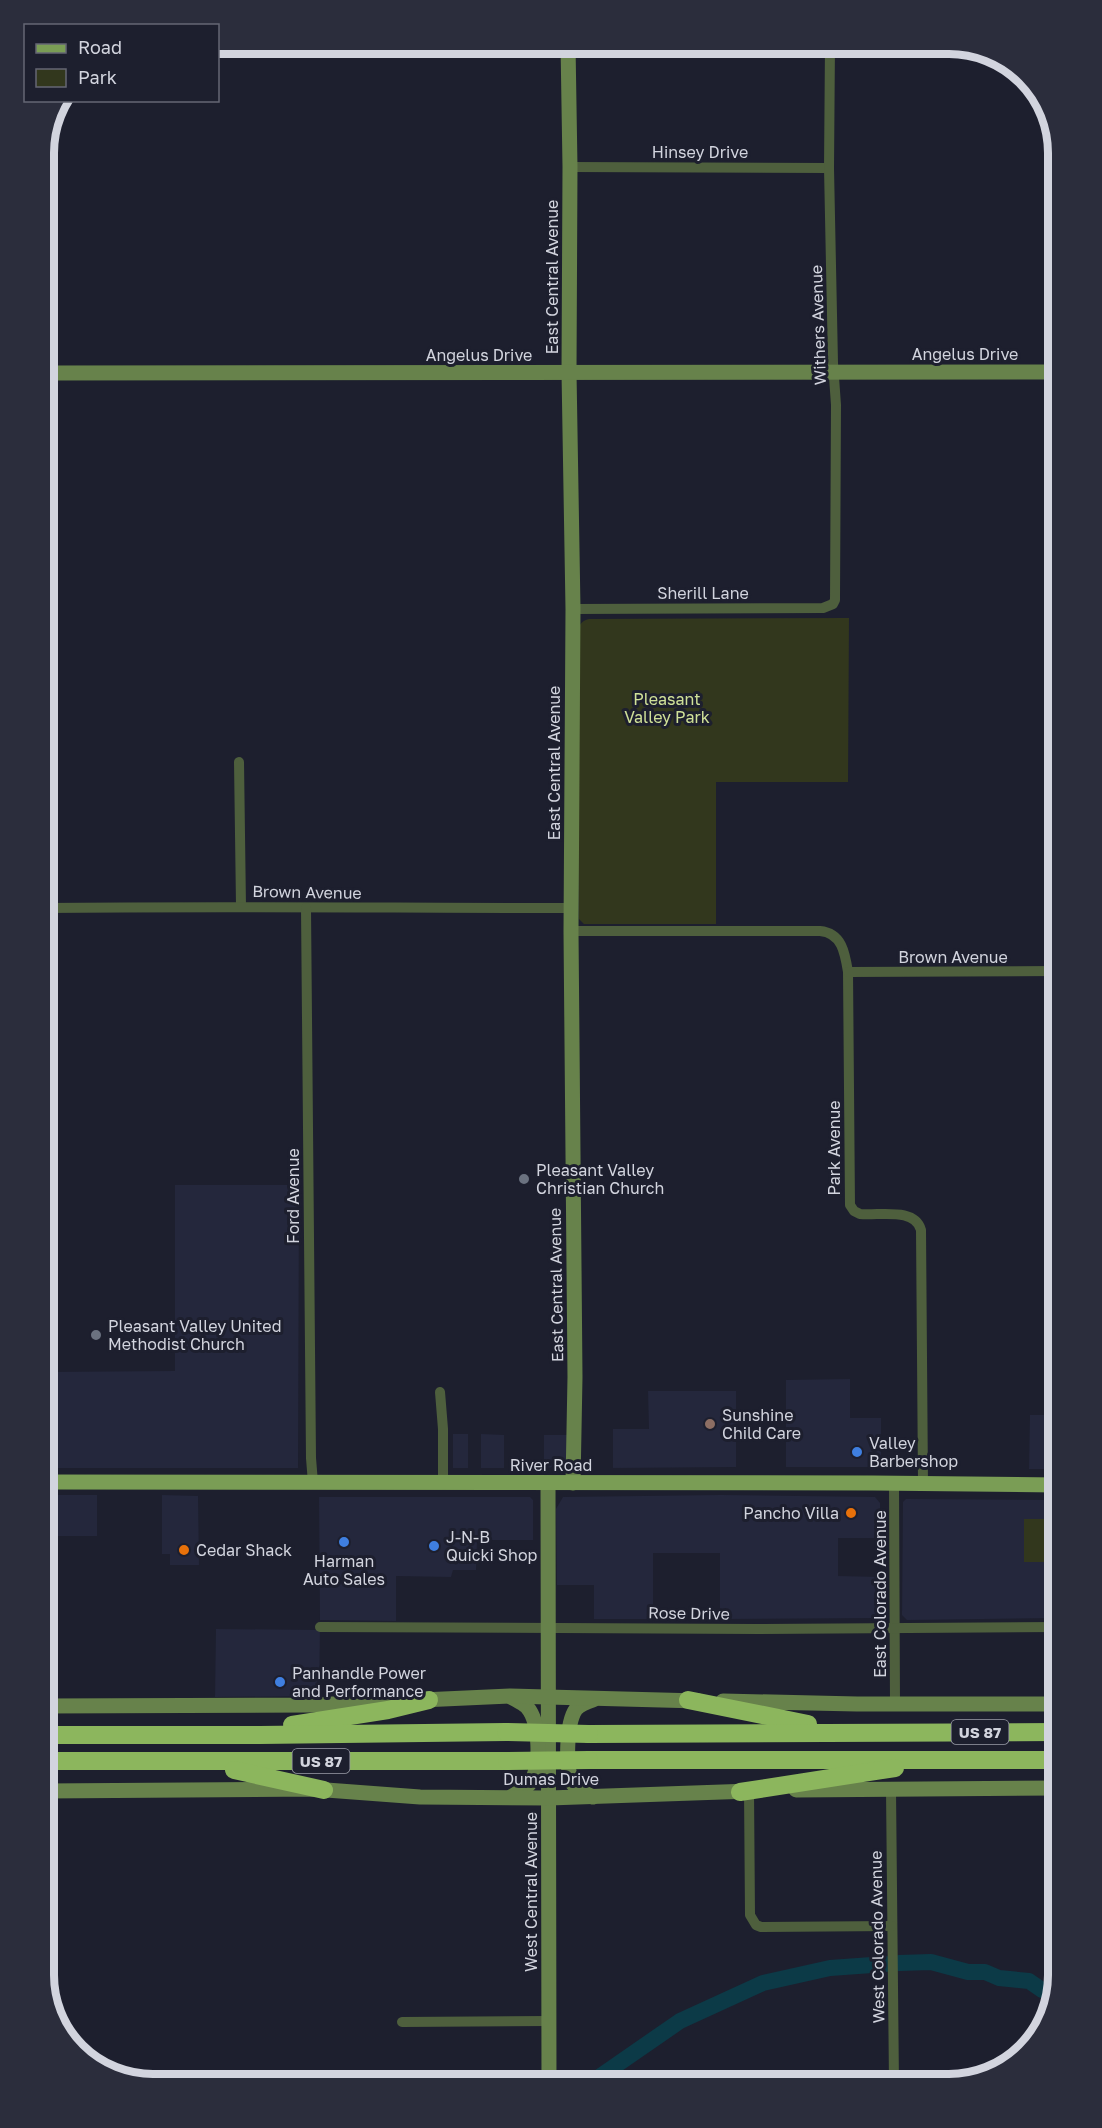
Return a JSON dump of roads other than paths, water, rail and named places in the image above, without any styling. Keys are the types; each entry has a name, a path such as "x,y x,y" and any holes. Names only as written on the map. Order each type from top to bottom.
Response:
{"highway":[{"path":"221,1735 388,1710 429,1700"},
{"path":"688,1700 798,1724 902,1732"},
{"name":"US 87","path":"54,1735 1048,1732"},
{"path":"745,1792 947,1760"},
{"name":"US 87","path":"54,1761 1048,1760"},
{"path":"136,1761 243,1770 324,1790"}],"main road":[{"name":"River Road","path":"54,1482 1048,1485"}],"street":[{"name":"East Central Avenue","path":"568,54 569,372 573,609 571,908 575,1377 573,1483"},
{"name":"Withers Avenue","path":"830,54 829,168 833,372 836,405 837,595 832,604"},
{"name":"Hinsey Drive","path":"570,167 829,168"},
{"name":"Angelus Drive","path":"54,374 1048,372"},
{"name":"Sherill Lane","path":"573,609 823,608 832,604"},
{"path":"239,762 241,906"},
{"name":"Brown Avenue","path":"54,908 241,906 571,908"},
{"name":"Ford Avenue","path":"306,908 310,1446 313,1483"},
{"name":"Park Avenue","path":"571,932 819,932 836,936 841,944 848,972 850,1205 860,1214 911,1217 918,1222 921,1230 923,1483"},
{"name":"Brown Avenue","path":"848,972 1048,971"},
{"path":"440,1392 443,1483"},
{"name":"West Central Avenue","path":"548,1483 549,2074"},
{"name":"East Colorado Avenue","path":"894,1483 895,1704"},
{"name":"Rose Drive","path":"320,1627 1048,1627"},
{"path":"510,1696 526,1706 534,1720 538,1746 538,1770 530,1785 512,1797"},
{"path":"54,1706 310,1705 510,1696 895,1704 1048,1704"},
{"path":"594,1797 584,1793 574,1784 570,1772 568,1741 570,1721 578,1707 595,1698"},
{"name":"Dumas Drive","path":"54,1791 324,1790 420,1797 549,1798 745,1792 1048,1788"},
{"name":"West Colorado Avenue","path":"891,1790 894,2074"},
{"path":"745,1792 750,1915 756,1925 761,1927 892,1926"},
{"path":"402,2022 549,2021"}],"waterway":[{"path":"899,1963 931,1962 968,1972 985,1972 999,1978 1029,1981 1042,1990 1047,1990"},
{"path":"603,2074 680,2021 763,1983 830,1968 886,1964"}],"place":[{"name":"Pleasant Valley Christian Church","path":"524,1179"},
{"name":"Pleasant Valley United Methodist Church","path":"96,1335"},
{"name":"Sunshine Child Care","path":"710,1424"},
{"name":"Valley Barbershop","path":"857,1452"},
{"name":"Pancho Villa","path":"851,1513"},
{"name":"Harman Auto Sales","path":"344,1542"},
{"name":"J-N-B Quicki Shop","path":"434,1546"},
{"name":"Cedar Shack","path":"184,1550"},
{"name":"Panhandle Power and Performance","path":"280,1682"}],"park label":[{"name":"Pleasant Valley Park","path":"667,708"}]}
